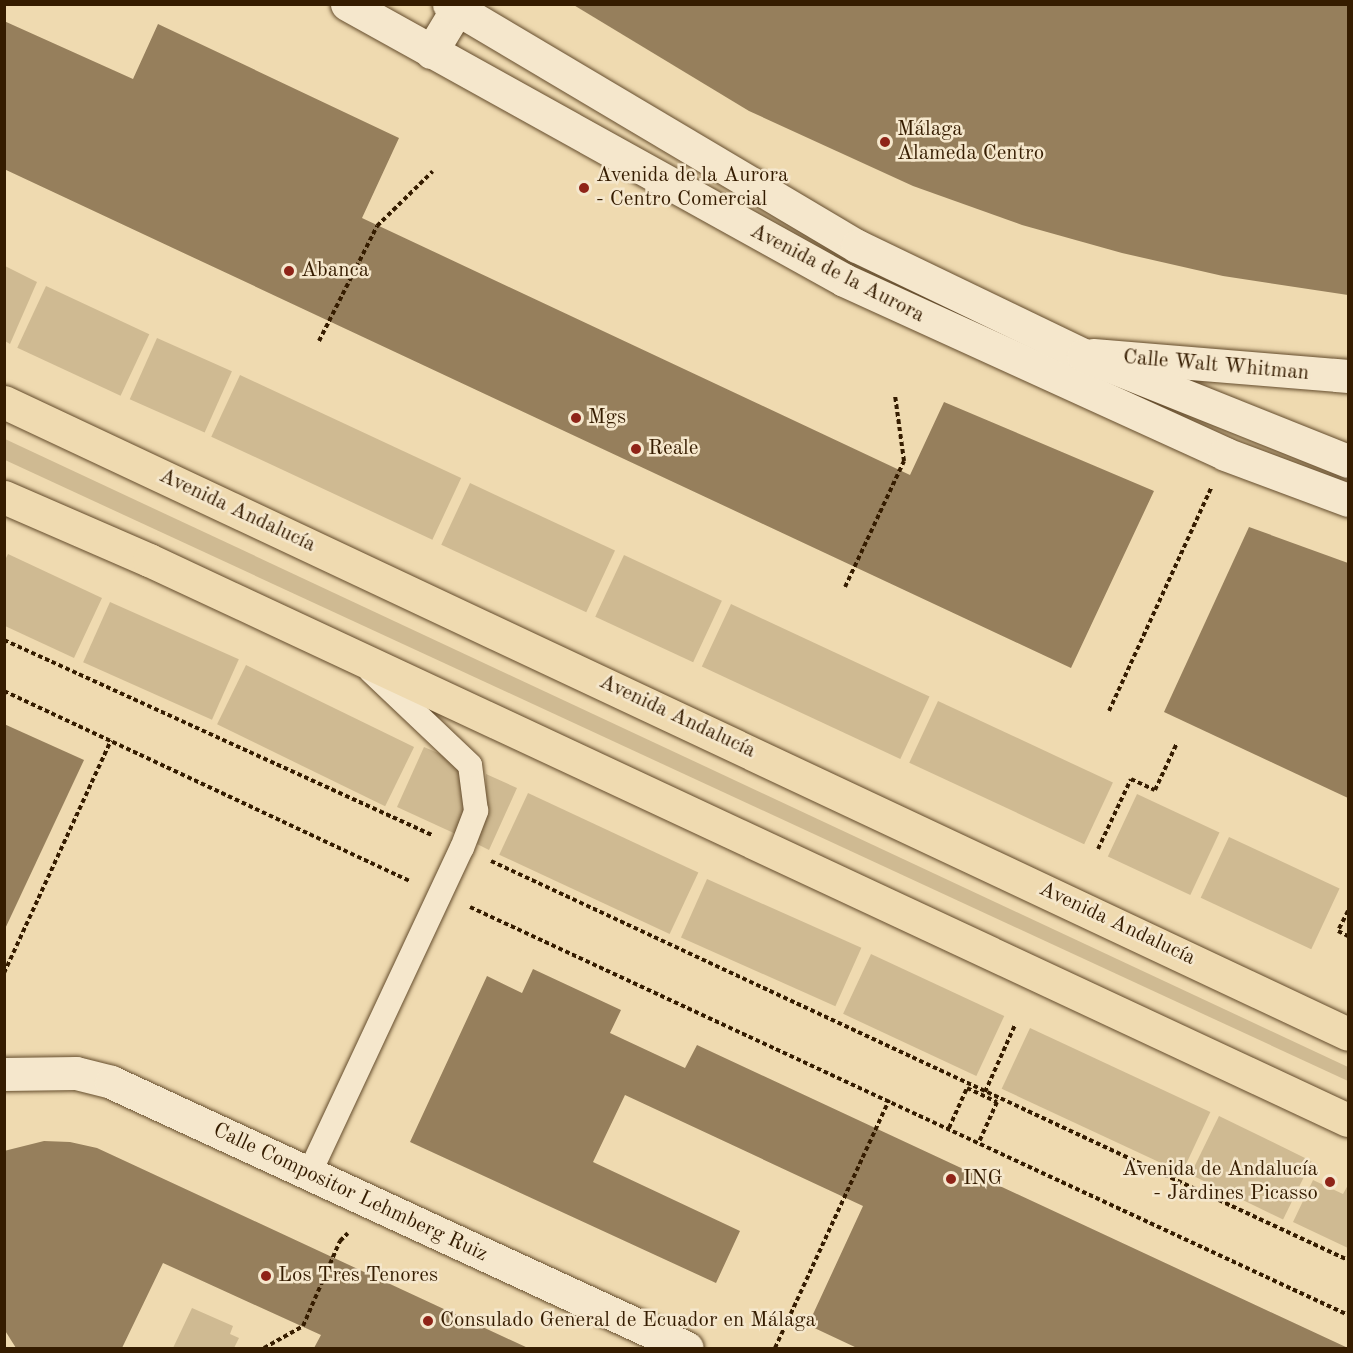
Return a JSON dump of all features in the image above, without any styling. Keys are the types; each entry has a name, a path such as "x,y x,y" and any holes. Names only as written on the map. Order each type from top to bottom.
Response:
{"main road":[{"name":"Avenida de la Aurora","path":"347,4 844,280 1226,454 1348,500"},
{"name":"Avenida de la Aurora","path":"456,6 857,246 1083,354 1348,461"},
{"path":"431,52 456,6"},
{"name":"Calle Walt Whitman","path":"1083,354 1348,376"},
{"name":"Avenida Andalucía","path":"4,402 1348,1034"},
{"path":"4,497 354,655 1348,1120"},
{"name":"Calle Compositor Lehmberg Ruiz","path":"4,1074 76,1072 111,1082 687,1348"}],"lane":[{"path":"309,1174 462,848 476,811 470,765 354,655"}],"path":[{"path":"319,341 377,226 433,171"},
{"path":"845,587 904,461 895,396"},
{"path":"1109,711 1226,454"},
{"path":"4,640 462,848 984,1093 1348,1260"},
{"path":"4,691 413,882"},
{"path":"4,973 111,740"},
{"path":"1098,849 1131,779 1155,790 1177,743"},
{"path":"466,905 1348,1315"},
{"path":"1348,911 1338,931 1348,936"},
{"path":"984,1093 1015,1024"},
{"path":"949,1128 967,1088 984,1093 997,1102 979,1142"},
{"path":"775,1348 888,1100"},
{"path":"264,1348 303,1326 340,1241 376,1205"}],"shaded area":[{"path":"5,266 37,282 10,344 5,341"},
{"path":"46,286 149,334 121,396 17,348"},
{"path":"157,338 232,371 205,433 130,399"},
{"path":"240,375 461,478 432,540 211,437"},
{"path":"5,439 1348,1067 1348,1081 5,460"},
{"path":"470,483 615,551 586,612 441,545"},
{"path":"8,554 102,598 74,658 5,626 4,562"},
{"path":"624,555 722,601 693,662 595,617"},
{"path":"110,602 239,659 212,720 83,662"},
{"path":"731,604 929,697 900,759 702,667"},
{"path":"246,665 414,747 385,806 217,724"},
{"path":"938,701 1113,783 1084,844 909,763"},
{"path":"424,747 452,759 463,776 467,800 458,835 397,807"},
{"path":"486,774 517,788 489,850 477,844 485,819"},
{"path":"528,793 698,872 670,934 499,855"},
{"path":"1137,794 1219,832 1190,895 1108,857"},
{"path":"1229,837 1340,889 1311,949 1201,898"},
{"path":"707,879 861,948 835,1006 681,937"},
{"path":"871,954 1004,1016 976,1076 843,1014"},
{"path":"1030,1028 1210,1112 1182,1173 1002,1089"},
{"path":"1219,1116 1312,1161 1283,1220 1191,1174"},
{"path":"1313,1180 1343,1194 1348,1185 1348,1248 1293,1222"},
{"path":"192,1308 233,1326 230,1334 239,1338 234,1348 173,1348"}],"building":[{"path":"572,4 1348,4 1348,295 1223,276 1122,253 1022,225 913,186 749,111"},
{"path":"4,21 133,79 158,24 399,138 362,218 910,475 944,402 1154,491 1071,668 4,169"},
{"path":"1249,527 1348,563 1348,798 1164,712"},
{"path":"4,724 84,760 4,931"},
{"path":"533,969 621,1010 610,1033 685,1068 697,1045 1348,1348 857,1348 808,1325 863,1206 625,1095 593,1162 740,1231 716,1283 410,1142 487,976 522,993"},
{"path":"44,1141 70,1142 97,1148 528,1348 314,1348 321,1335 163,1263 122,1348 16,1348 4,1329 4,1151"}],"place":[{"name":"Málaga Alameda Centro","path":"885,142"},
{"name":"Avenida de la Aurora - Centro Comercial","path":"584,188"},
{"name":"Abanca","path":"289,271"},
{"name":"Mgs","path":"576,418"},
{"name":"Reale","path":"636,449"},
{"name":"ING","path":"951,1179"},
{"name":"Avenida de Andalucía - Jardines Picasso","path":"1330,1182"},
{"name":"Los Tres Tenores","path":"266,1276"},
{"name":"Consulado General de Ecuador en Málaga","path":"428,1321"}]}
